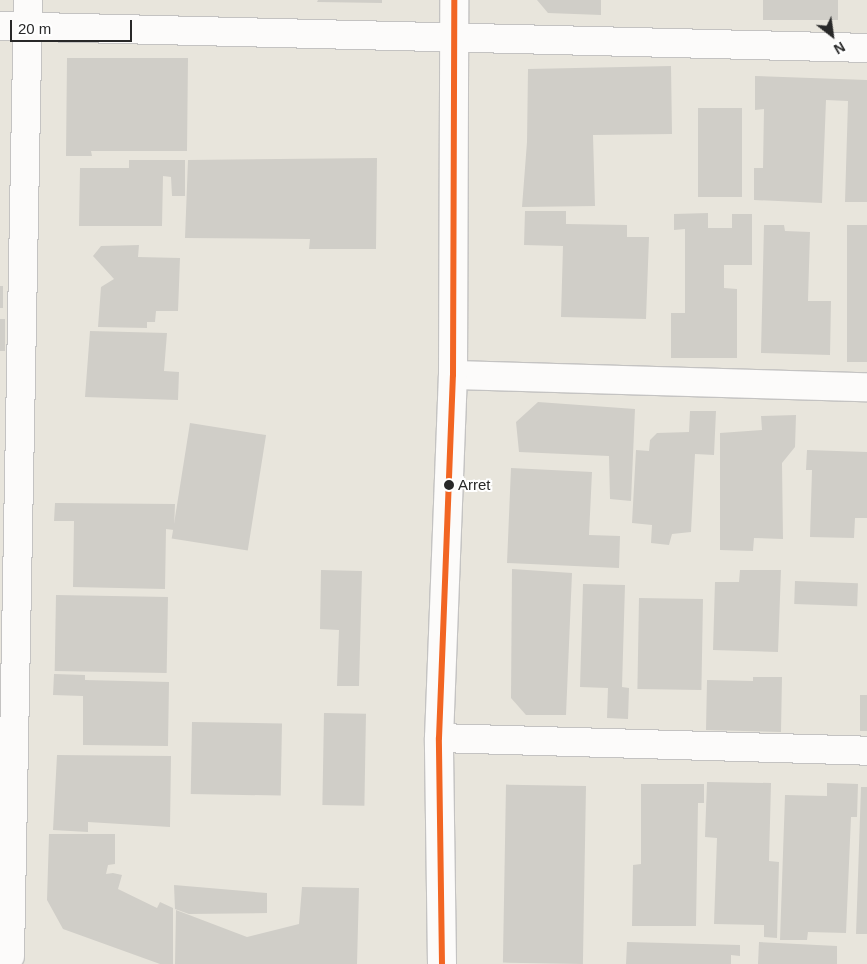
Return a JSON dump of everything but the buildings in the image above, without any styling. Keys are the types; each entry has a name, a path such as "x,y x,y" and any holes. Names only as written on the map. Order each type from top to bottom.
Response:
{"street":[{"path":"13,958 28,0"},
{"path":"442,964 439,738 452,375 454,0"},
{"path":"0,26 867,48"},
{"path":"452,375 867,387"},
{"path":"439,738 867,751"}],"transit line":[{"path":"442,964 439,738 453,375 454,0"}],"place":[{"name":"Arret","path":"449,485"}]}
